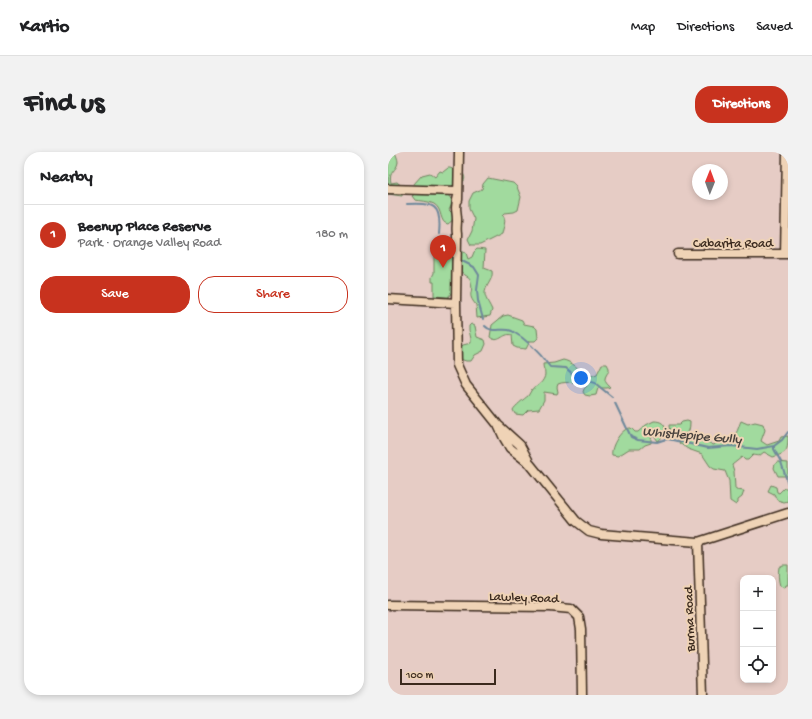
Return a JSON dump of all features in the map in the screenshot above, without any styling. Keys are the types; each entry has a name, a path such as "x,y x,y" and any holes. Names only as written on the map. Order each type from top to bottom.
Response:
{"street":[{"path":"459,152 458,194 455,209 457,217 457,365 466,385 498,425 520,444 530,464 576,521 589,531 601,534 698,542 788,513"},
{"path":"787,152 787,254"},
{"path":"388,189 458,194"},
{"name":"Cabarita Road","path":"678,254 787,254"},
{"path":"388,299 456,303"},
{"name":"Burma Road","path":"698,542 703,695"},
{"name":"Lawley Road","path":"388,605 550,607 571,609 579,617 581,629 582,695"}],"green space":[{"path":"388,152 395,152 397,158 397,165 390,179 391,183 397,182 403,187 402,196 388,194"},
{"path":"448,168 463,173 465,179 461,183 446,189 414,187 413,185 422,175 430,173 435,177 440,171 443,172"},
{"path":"488,178 513,183 517,187 521,197 518,210 505,213 503,215 505,222 502,234 480,245 471,245 468,239 472,231 474,219 469,209 469,201 473,193 482,189 483,184"},
{"path":"416,193 443,193 451,197 452,204 449,210 454,215 454,219 448,224 445,223 437,206 429,202 415,200 412,196"},
{"path":"477,249 485,250 484,268 492,271 492,277 486,289 485,295 492,310 490,316 477,318 476,305 471,298 471,280 462,273 458,264 461,251 466,253 468,259 472,257"},
{"path":"434,254 452,254 452,258 454,260 453,291 448,297 434,296 434,282 432,282 432,277 434,273"},
{"path":"508,315 522,320 524,324 534,326 537,329 538,338 535,341 530,341 526,349 513,346 512,335 506,335 496,340 490,337 492,325 503,316"},
{"path":"471,324 475,326 477,337 485,340 486,344 483,351 475,355 471,361 466,361 460,359 460,348 463,345 471,343 469,326"},
{"path":"563,360 576,366 584,378 578,382 565,382 558,384 557,394 544,392 544,400 539,409 528,410 523,415 515,414 513,410 528,396 532,389 538,386 544,379 545,371 543,364"},
{"path":"602,364 607,364 609,368 605,380 610,387 598,388 596,395 585,395 583,392 587,386 590,376 597,374"},
{"path":"654,421 662,423 665,428 665,432 658,441 653,434 651,443 640,449 629,449 618,456 612,455 613,447 617,438 624,431 631,428 635,432 638,432 646,425"},
{"path":"741,421 748,424 755,422 763,424 765,430 761,441 767,445 779,441 781,437 788,436 788,441 786,451 784,453 773,457 764,452 759,456 753,455 748,460 745,460 742,457 732,465 734,471 735,488 736,490 744,491 742,497 738,500 736,505 730,501 729,481 725,471 714,469 710,466 702,454 688,449 679,443 687,437 697,435 703,437 709,443 714,445 721,439 731,438 736,432"},
{"path":"682,422 690,422 687,433 678,439 670,436 669,425 679,425"},
{"path":"778,462 788,463 788,476 778,476 774,468 775,464"},
{"path":"771,485 776,487 777,492 779,493 784,488 788,488 788,501 784,502 777,500 774,494 768,491"},
{"path":"788,565 788,585 786,585 785,588 780,586 778,574 779,567"}],"waterway":[{"name":"Whistlepipe Gully","path":"407,204 424,204 434,207 439,217 439,234"},
{"name":"Whistlepipe Gully","path":"439,242 449,251"},
{"name":"Whistlepipe Gully","path":"460,260 474,267 479,275 477,290 478,301 483,319"},
{"name":"Whistlepipe Gully","path":"485,326 491,330 512,331 533,347 550,367 566,368 577,378 595,383 612,397"},
{"name":"Whistlepipe Gully","path":"615,403 631,437 638,440 657,442 668,439 708,448 731,446 757,449 774,446 782,440 788,432"},
{"path":"774,446 788,484"}],"place":[{"name":"Beenup Place Reserve","path":"443,268"}]}
